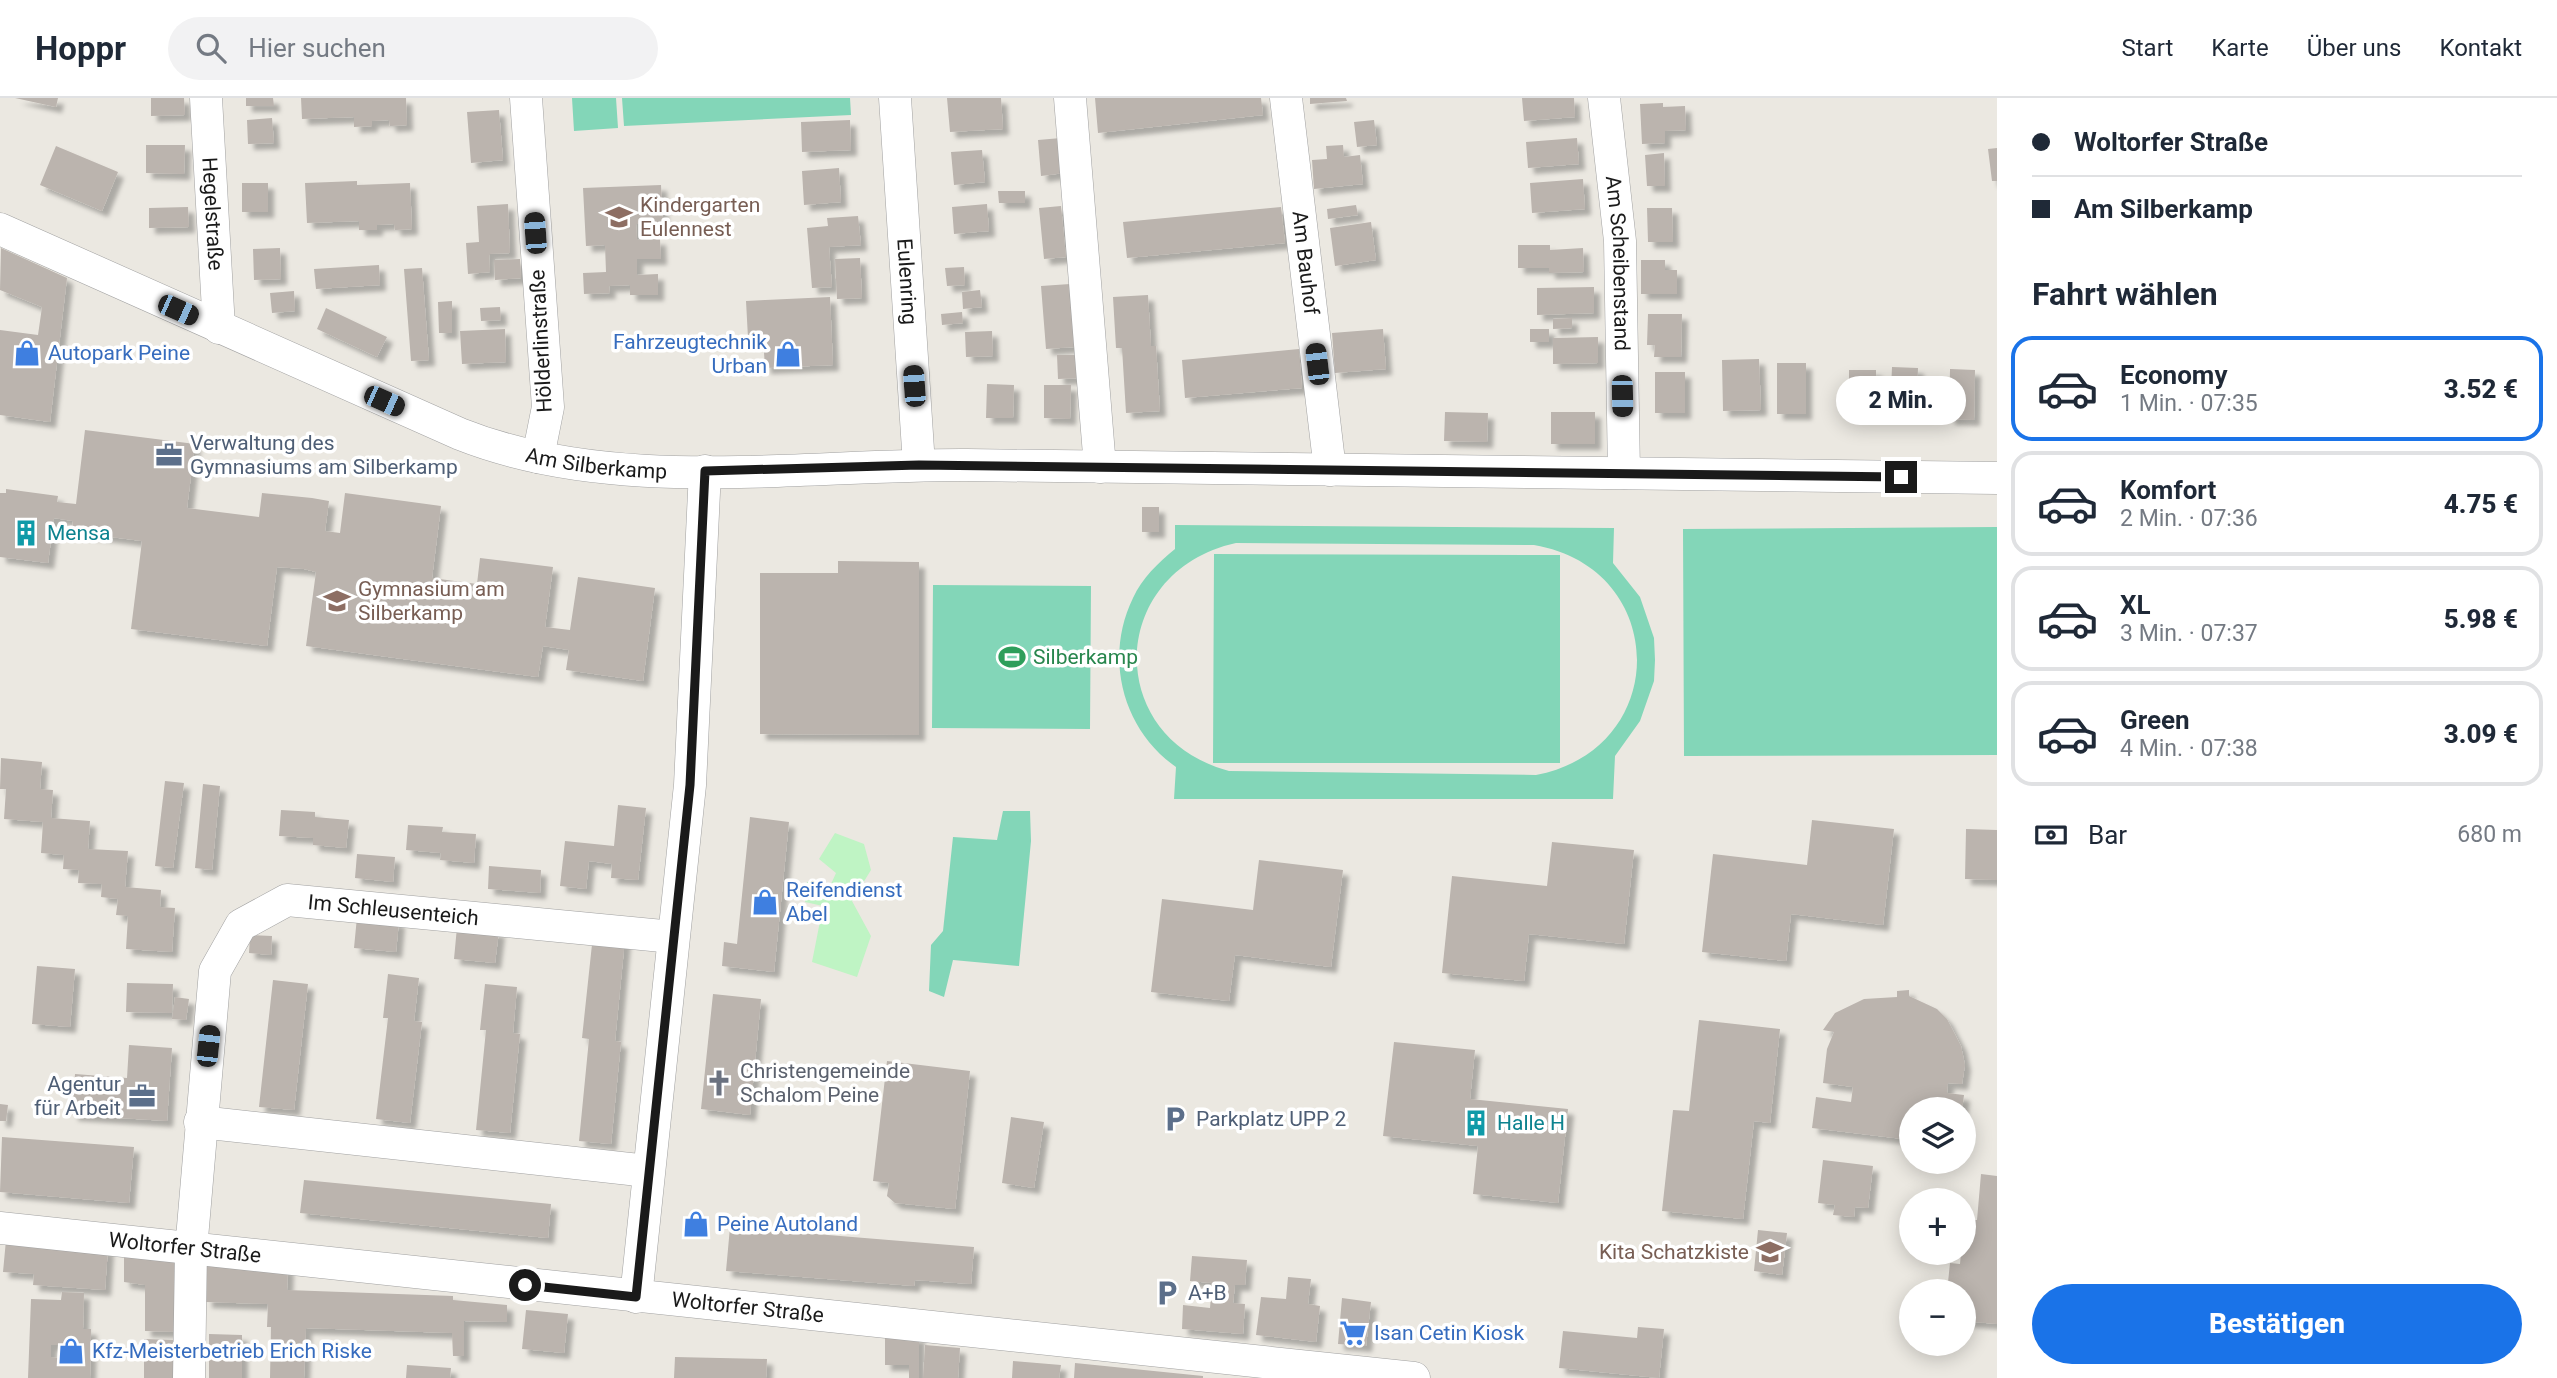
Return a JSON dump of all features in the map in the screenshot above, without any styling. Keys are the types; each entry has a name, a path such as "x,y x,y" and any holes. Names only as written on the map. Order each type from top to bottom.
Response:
{"street":[{"name":"Hegelstraße","path":"206,98 219,328"},
{"name":"Hölderlinstraße","path":"526,98 548,407 538,457"},
{"name":"Eulenring","path":"895,98 919,465"},
{"path":"1070,98 1100,467"},
{"name":"Am Bauhof","path":"1286,98 1330,470"},
{"name":"Am Scheibenstand","path":"1604,98 1620,241 1624,473"},
{"name":"Am Silberkamp","path":"0,229 495,448 538,457 644,471 919,465 1997,478"},
{"path":"636,1297 690,785 705,471"},
{"name":"Im Schleusenteich","path":"189,1378 191,1250 215,971 241,925 286,900 673,937"},
{"path":"200,1122 648,1171"},
{"name":"Woltorfer Straße","path":"0,1228 1414,1378"}],"green space":[{"path":"572,98 616,98 618,128 574,131"},
{"path":"622,98 850,98 851,115 624,126"},
{"path":"1175,525 1614,528 1613,563 1640,597 1654,638 1655,660 1654,681 1640,721 1615,756 1613,799 1174,799 1176,767 1157,751 1142,733 1131,712 1123,690 1120,644 1124,621 1141,584 1175,549","holes":["1236,543 1534,545 1579,560 1611,587 1630,621 1637,659 1631,697 1612,731 1581,759 1536,775 1229,771 1188,753 1159,725 1142,691 1137,655 1144,618 1163,586 1194,559"]},
{"path":"1997,527 1997,755 1684,756 1683,529"},
{"path":"1214,554 1560,555 1560,763 1213,763"},
{"name":"Silberkamp","path":"933,585 1091,586 1090,729 932,728"},
{"path":"1003,811 1030,811 1031,841 1019,966 953,960 944,997 929,991 931,945 943,931 953,837 997,840"},
{"path":"835,833 864,844 871,870 852,901 871,936 857,977 812,962 823,906 805,902 807,882 831,884 836,873 819,859"}],"building":[{"path":"15,98 58,98 56,107"},
{"path":"151,98 184,98 185,115 151,116"},
{"path":"246,98 273,98 274,106 246,106"},
{"path":"301,98 406,98 407,125 390,126 389,120 372,121 372,126 354,127 354,117 302,119"},
{"path":"947,98 1001,98 1003,129 950,132"},
{"path":"1095,98 1261,98 1263,115 1098,133"},
{"path":"1310,98 1346,98 1347,101 1310,104"},
{"path":"1522,98 1574,98 1575,117 1524,121"},
{"path":"1663,103 1663,107 1685,106 1686,130 1665,131 1665,143 1642,144 1640,104"},
{"path":"499,110 503,160 471,163 467,112"},
{"path":"272,118 274,143 248,144 247,120"},
{"path":"850,120 851,150 802,152 801,122"},
{"path":"1374,120 1377,145 1357,147 1354,122"},
{"path":"1061,138 1064,173 1041,176 1038,140"},
{"path":"1577,138 1579,164 1528,168 1526,142"},
{"path":"146,145 185,145 184,174 146,173"},
{"path":"1343,145 1344,157 1360,155 1363,184 1314,189 1312,160 1327,159 1326,146"},
{"path":"56,146 118,172 102,211 40,185"},
{"path":"1997,148 1997,181 1992,181 1988,149"},
{"path":"982,150 985,182 954,185 951,152"},
{"path":"1664,153 1665,186 1647,186 1645,155"},
{"path":"839,168 841,202 804,205 802,171"},
{"path":"1583,179 1585,209 1532,213 1530,183"},
{"path":"357,181 357,185 410,183 412,229 395,230 394,224 377,225 377,230 359,230 359,221 307,223 305,183"},
{"path":"242,183 268,183 268,212 242,212"},
{"path":"661,185 663,223 636,224 637,240 660,239 661,259 637,259 637,275 658,274 658,295 630,295 630,285 609,286 610,293 584,294 583,273 606,272 605,245 586,246 583,188"},
{"path":"998,191 1025,191 1025,203 999,203"},
{"path":"508,204 510,253 489,254 490,272 468,274 466,243 479,242 477,206"},
{"path":"987,204 989,231 954,234 952,207"},
{"path":"1356,205 1358,215 1328,219 1327,209"},
{"path":"1061,206 1066,257 1044,259 1039,208"},
{"path":"188,207 189,227 149,228 149,208"},
{"path":"1281,207 1285,243 1127,258 1123,222"},
{"path":"1647,208 1672,208 1673,242 1648,242"},
{"path":"858,216 861,245 829,247 832,287 812,288 807,228 828,226 827,218"},
{"path":"1371,222 1376,260 1335,266 1330,228"},
{"path":"1518,245 1550,245 1550,250 1583,248 1584,272 1549,273 1549,268 1518,268"},
{"path":"1,248 67,278 50,422 0,415 0,330 38,335 42,307 0,290"},
{"path":"280,248 281,279 254,280 253,249"},
{"path":"860,258 862,298 837,299 835,259"},
{"path":"520,259 521,278 495,280 494,260"},
{"path":"1641,260 1665,260 1665,270 1677,270 1677,294 1641,294"},
{"path":"379,265 380,285 316,289 314,269"},
{"path":"964,267 965,285 947,286 945,268"},
{"path":"422,268 429,360 411,361 404,269"},
{"path":"1070,284 1074,347 1046,349 1041,286"},
{"path":"1594,287 1594,313 1537,315 1537,288"},
{"path":"980,290 982,307 963,309 962,292"},
{"path":"294,291 295,311 272,313 270,293"},
{"path":"1148,295 1151,346 1156,346 1160,411 1126,413 1122,348 1116,348 1113,297"},
{"path":"830,297 833,365 765,368 763,337 748,338 746,301"},
{"path":"452,301 452,333 439,333 438,302"},
{"path":"500,307 501,320 481,321 480,308"},
{"path":"326,308 387,337 377,357 317,329"},
{"path":"962,312 963,323 942,325 941,314"},
{"path":"1648,314 1682,314 1681,357 1654,357 1655,345 1647,345"},
{"path":"1572,318 1572,328 1553,329 1553,319"},
{"path":"505,329 506,362 462,364 460,331"},
{"path":"1383,329 1386,369 1335,373 1332,333"},
{"path":"1530,329 1549,329 1549,342 1530,342"},
{"path":"992,331 993,356 966,357 965,332"},
{"path":"1598,337 1598,363 1553,364 1553,338"},
{"path":"1299,349 1302,388 1185,398 1182,360"},
{"path":"1057,355 1079,355 1079,378 1058,379"},
{"path":"1759,359 1761,410 1723,411 1722,360"},
{"path":"1777,363 1806,363 1806,414 1777,414"},
{"path":"1892,367 1918,368 1916,414 1890,413"},
{"path":"1950,369 1975,370 1974,420 1949,419"},
{"path":"1849,370 1876,370 1876,413 1849,413"},
{"path":"1655,372 1685,372 1685,413 1655,413"},
{"path":"987,384 1014,385 1013,418 986,418"},
{"path":"1044,385 1071,385 1070,419 1044,418"},
{"path":"1445,412 1488,413 1487,442 1444,441"},
{"path":"1551,412 1595,412 1595,444 1551,444"},
{"path":"85,430 195,444 187,508 259,517 262,493 312,498 329,501 325,531 340,533 345,493 441,506 432,578 477,584 480,558 553,567 545,627 570,630 578,577 655,588 643,681 566,670 569,650 543,646 538,677 306,646 316,572 304,569 277,567 267,646 131,629 142,541 72,532 73,521 54,518 48,563 0,557 0,493 6,493 6,489 58,496 57,502 76,504"},
{"path":"1142,507 1159,507 1159,532 1142,532"},
{"path":"838,561 919,562 919,735 760,734 760,573 838,573"},
{"path":"1,758 42,762 40,789 53,790 51,818 90,821 88,849 128,851 125,887 161,890 160,907 175,908 172,952 126,949 128,916 116,915 118,899 101,897 102,884 78,883 79,870 63,869 64,855 41,853 43,822 4,819 6,789 0,789"},
{"path":"165,781 184,783 173,868 155,866"},
{"path":"203,784 220,786 212,870 195,868"},
{"path":"618,805 646,808 638,880 611,878 612,864 589,861 586,889 560,886 565,841 614,846"},
{"path":"281,810 315,812 315,817 349,820 346,848 313,845 313,838 279,836"},
{"path":"750,817 789,822 774,972 722,966 724,942 737,944"},
{"path":"1812,820 1894,829 1883,925 1791,914 1786,961 1702,952 1713,854 1807,865"},
{"path":"408,825 443,827 442,832 476,834 474,863 440,860 441,853 406,850"},
{"path":"1966,829 1997,830 1997,880 1965,879"},
{"path":"1552,842 1634,850 1624,944 1529,934 1524,981 1442,973 1452,876 1547,886"},
{"path":"357,854 395,857 393,882 355,878"},
{"path":"1259,860 1343,870 1331,967 1235,955 1229,1001 1151,992 1162,899 1253,910"},
{"path":"489,866 541,870 540,893 488,889"},
{"path":"357,917 399,921 396,952 354,948"},
{"path":"457,927 499,931 495,963 454,959"},
{"path":"250,935 272,936 271,955 249,953"},
{"path":"593,935 625,939 615,1041 621,1042 611,1144 579,1141 589,1039 582,1038"},
{"path":"37,966 75,969 70,1027 32,1024"},
{"path":"388,974 419,978 414,1021 422,1022 410,1123 376,1119 388,1018 383,1018"},
{"path":"273,980 308,984 294,1110 259,1107"},
{"path":"127,983 173,984 172,1013 126,1012"},
{"path":"485,984 517,987 513,1033 520,1034 510,1133 476,1130 486,1030 480,1030"},
{"path":"1909,990 1909,996 1937,1009 1947,1019 1961,1046 1965,1065 1962,1084 1948,1083 1947,1093 1964,1097 1899,1097 1899,1139 1812,1128 1816,1097 1851,1102 1853,1087 1823,1083 1827,1049 1834,1032 1823,1030 1835,1013 1864,999 1897,997 1897,991"},
{"path":"713,994 761,999 750,1115 701,1109"},
{"path":"175,997 189,999 186,1020 172,1019"},
{"path":"1699,1020 1780,1029 1770,1123 1754,1121 1743,1219 1662,1211 1673,1110 1689,1111"},
{"name":"Halle H","path":"1394,1042 1475,1050 1470,1099 1568,1109 1558,1203 1473,1194 1478,1146 1383,1136"},
{"path":"129,1045 172,1048 167,1121 72,1115 75,1074 127,1078"},
{"path":"887,1061 970,1071 955,1209 895,1203 887,1196 889,1183 873,1181"},
{"path":"0,1104 8,1105 6,1121 0,1121"},
{"path":"1011,1117 1044,1122 1034,1188 1002,1183"},
{"path":"2,1137 134,1147 129,1203 0,1192"},
{"path":"1823,1160 1873,1166 1868,1208 1855,1207 1854,1217 1833,1215 1835,1205 1818,1203"},
{"path":"1981,1174 1997,1176 1997,1324 1976,1322 1976,1279 1948,1279 1950,1265 1976,1265"},
{"path":"304,1180 551,1204 548,1238 300,1213"},
{"path":"730,1227 974,1247 971,1284 915,1280 914,1286 726,1271"},
{"name":"Kita Schatzkiste","path":"1758,1230 1787,1233 1782,1275 1754,1271"},
{"path":"6,1240 108,1248 105,1290 33,1285 34,1274 3,1272"},
{"path":"124,1252 174,1256 181,1269 180,1332 145,1331 145,1285 124,1282"},
{"path":"1192,1256 1247,1260 1245,1285 1235,1285 1233,1303 1245,1304 1243,1334 1182,1329 1183,1305 1210,1308 1212,1283 1190,1281"},
{"path":"207,1265 288,1267 287,1290 453,1296 453,1300 507,1305 507,1322 464,1321 464,1356 453,1356 452,1333 306,1328 304,1378 270,1378 271,1327 267,1327 268,1304 206,1302"},
{"path":"1288,1277 1311,1279 1308,1304 1320,1306 1316,1342 1256,1335 1261,1297 1286,1299"},
{"path":"62,1292 84,1293 83,1329 91,1329 90,1378 28,1378 31,1299 61,1300","holes":["51,1345 60,1345 60,1358 51,1357"]},
{"path":"1342,1298 1371,1302 1366,1346 1338,1344"},
{"path":"526,1310 568,1314 564,1353 522,1349"},
{"path":"1638,1327 1664,1329 1659,1378 1559,1368 1563,1331 1637,1338"},
{"path":"209,1334 242,1335 242,1378 209,1378"},
{"path":"885,1335 919,1336 919,1378 909,1378 909,1365 885,1365"},
{"path":"144,1339 177,1340 176,1378 144,1378"},
{"path":"925,1345 960,1348 958,1378 923,1378"},
{"path":"675,1357 767,1359 766,1378 674,1378"},
{"path":"1013,1361 1061,1365 1059,1378 1012,1378"},
{"path":"1075,1363 1203,1376 1203,1378 1074,1378"},
{"path":"407,1365 451,1368 450,1378 406,1378"}],"place":[{"name":"Kindergarten Eulennest","path":"619,217"},
{"name":"Autopark Peine","path":"27,353"},
{"name":"Fahrzeugtechnik Urban","path":"788,354"},
{"name":"Verwaltung des Gymnasiums am Silberkamp","path":"169,455"},
{"name":"Mensa","path":"26,533"},
{"name":"Gymnasium am Silberkamp","path":"337,601"},
{"name":"Silberkamp","path":"1012,657"},
{"name":"Reifendienst Abel","path":"765,902"},
{"name":"Christengemeinde Schalom Peine","path":"719,1083"},
{"name":"Agentur für Arbeit","path":"142,1096"},
{"name":"Parkplatz UPP 2","path":"1175,1119"},
{"name":"Halle H","path":"1476,1123"},
{"name":"Peine Autoland","path":"696,1224"},
{"name":"Kita Schatzkiste","path":"1770,1252"},
{"name":"A+B","path":"1167,1293"},
{"name":"Isan Cetin Kiosk","path":"1353,1333"},
{"name":"Kfz-Meisterbetrieb Erich Riske","path":"71,1351"}],"route":[{"path":"525,1285 636,1297 690,785 705,471 919,465 1901,477"}]}
